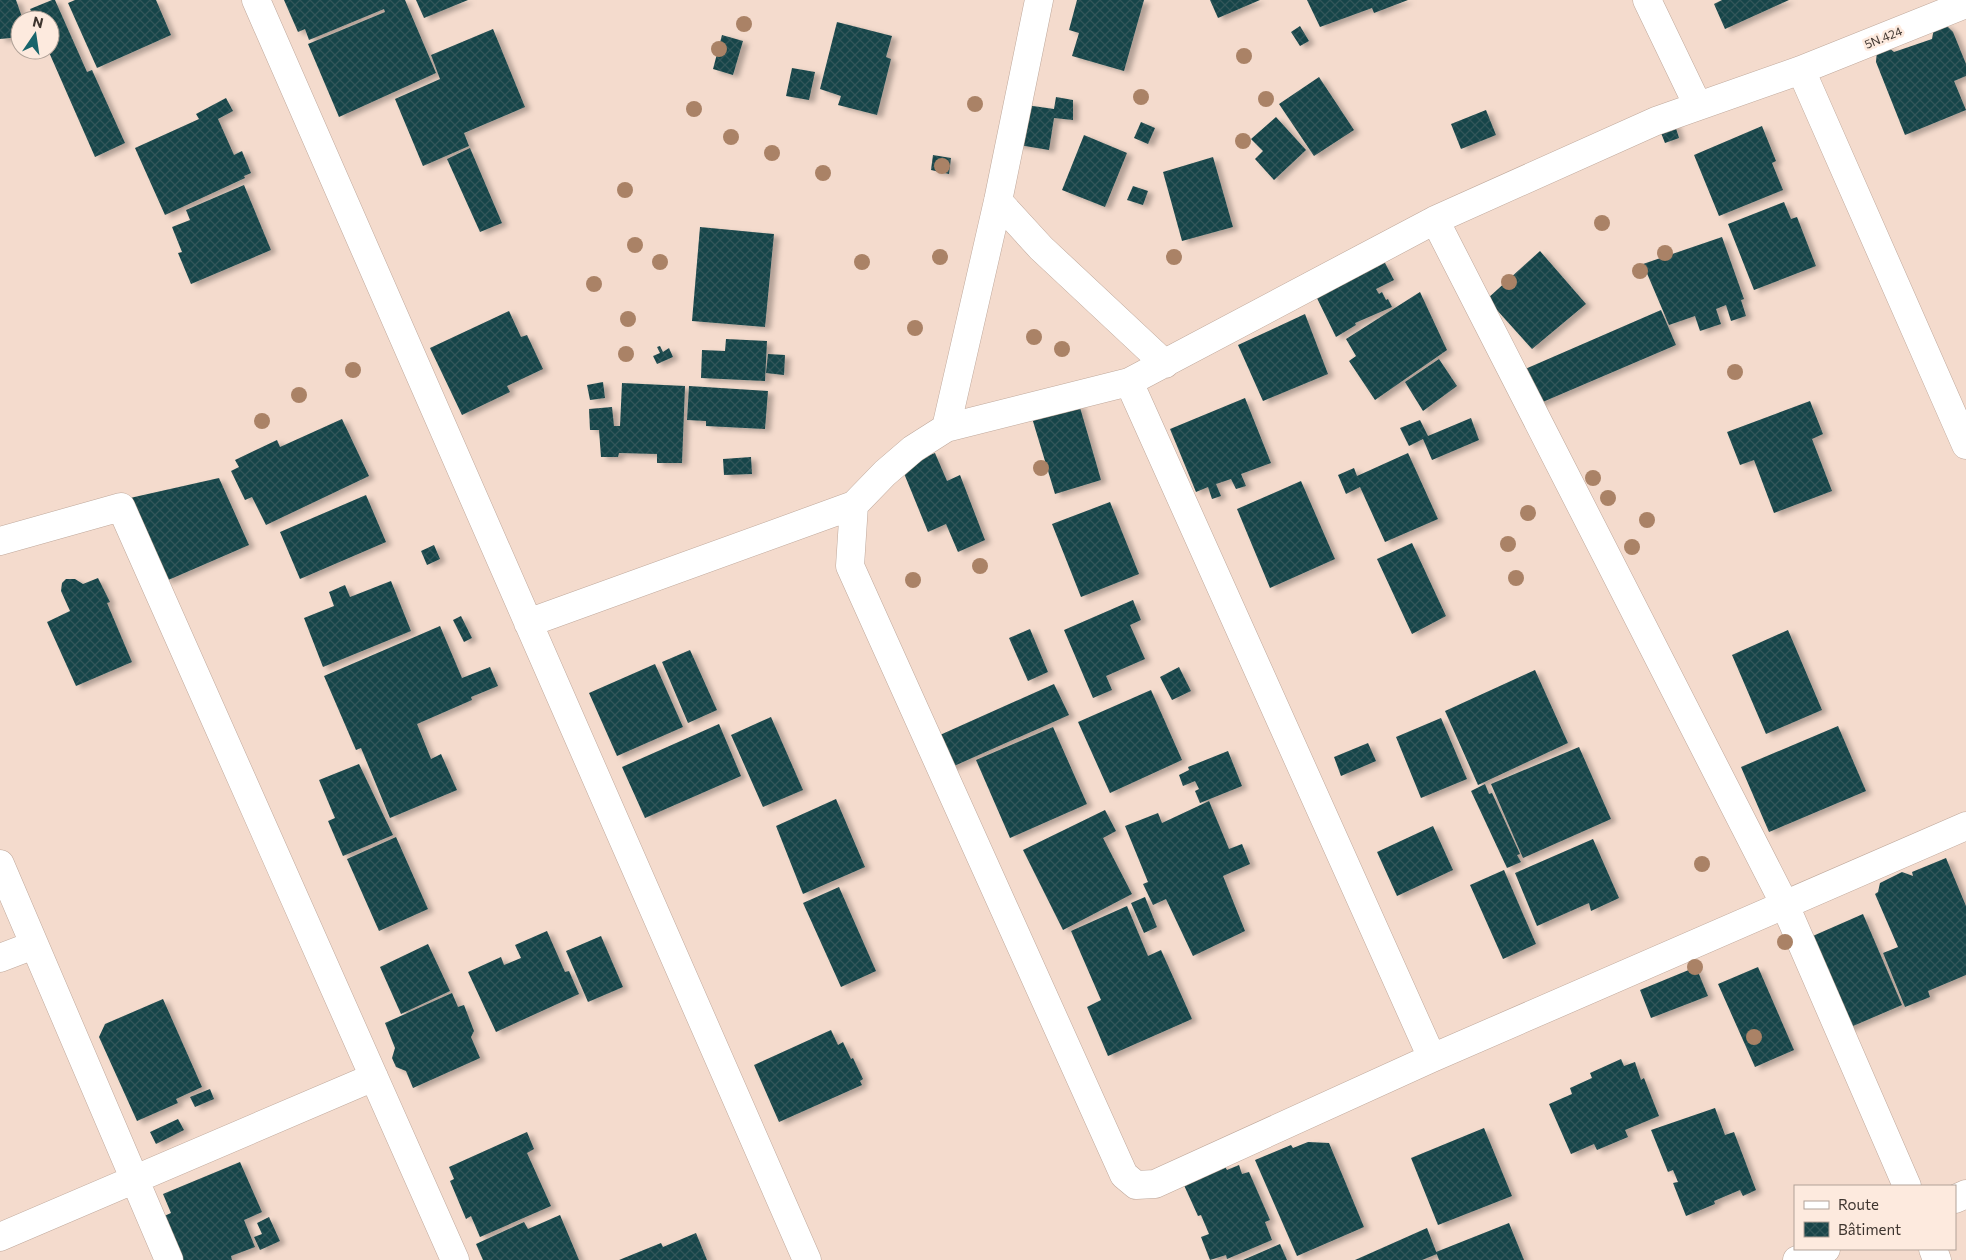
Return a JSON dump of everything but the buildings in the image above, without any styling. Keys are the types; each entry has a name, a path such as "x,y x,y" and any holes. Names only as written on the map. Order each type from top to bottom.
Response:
{"street":[{"path":"256,0 807,1260"},
{"path":"946,428 998,200 1039,0"},
{"path":"1647,0 1698,106"},
{"name":"5N.424","path":"854,505 885,473 913,449 946,428 1130,382 1435,220 1656,121 1801,70 1964,3"},
{"path":"1801,70 1966,445"},
{"path":"998,200 1041,248 1165,364"},
{"path":"1435,220 1785,905 1907,1185"},
{"path":"1130,382 1432,1058"},
{"path":"528,623 854,505 850,566 1124,1175 1136,1185 1155,1184 1432,1058 1966,826"},
{"path":"0,541 122,507 455,1260"},
{"path":"0,864 169,1260"},
{"path":"0,958 34,945"},
{"path":"0,1237 374,1077"},
{"path":"1797,1260 1823,1250"}]}
